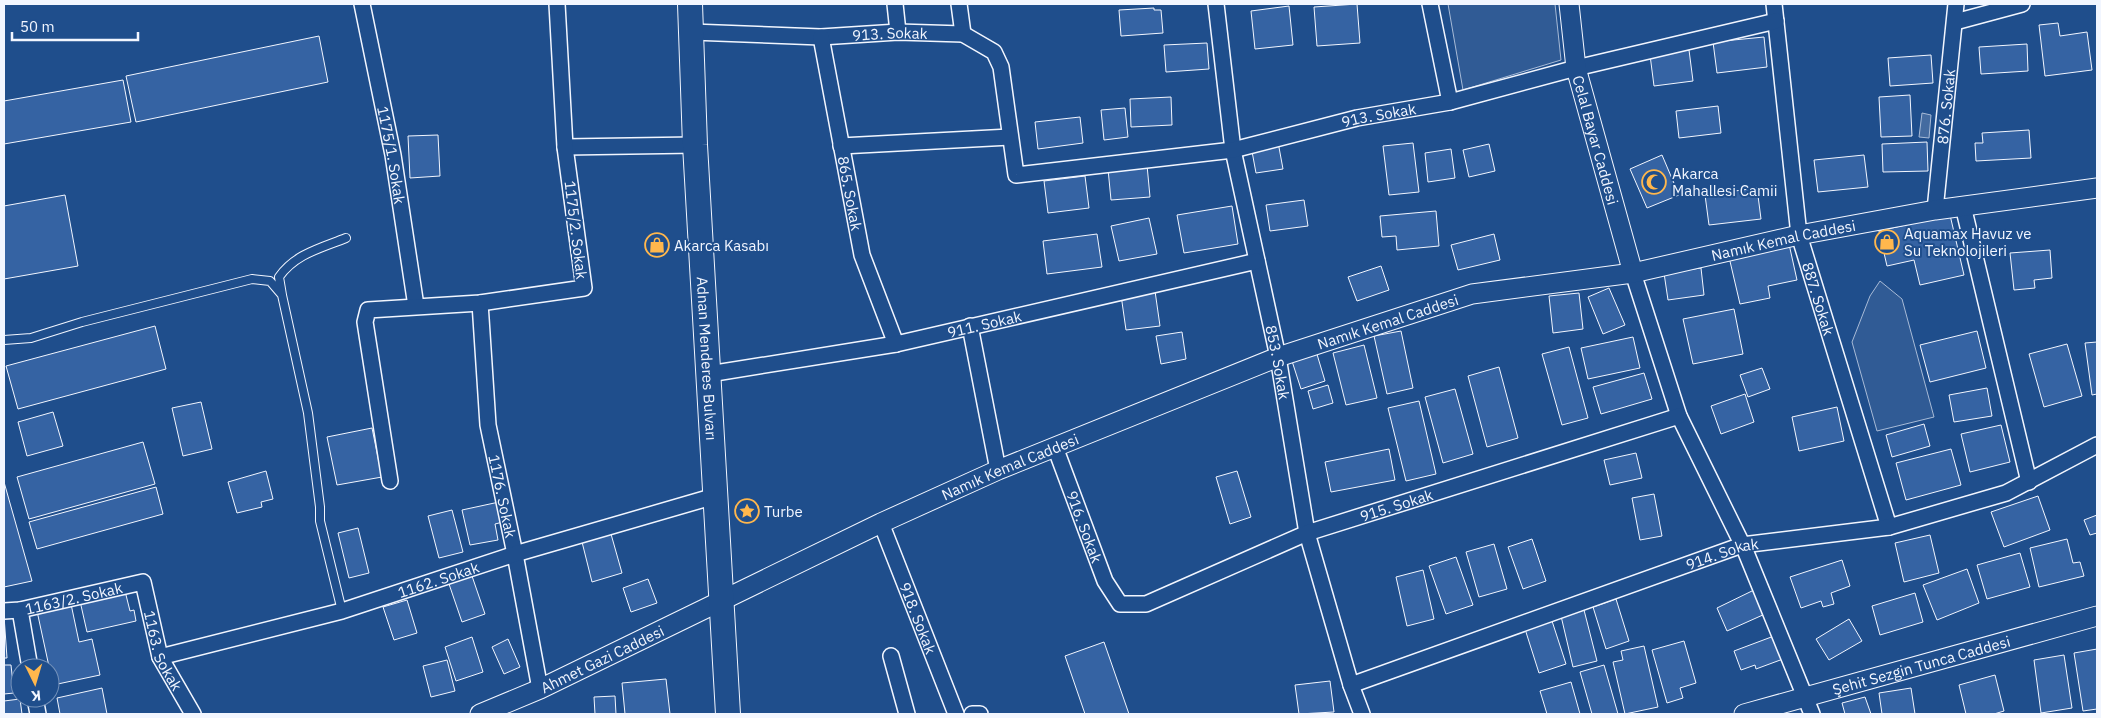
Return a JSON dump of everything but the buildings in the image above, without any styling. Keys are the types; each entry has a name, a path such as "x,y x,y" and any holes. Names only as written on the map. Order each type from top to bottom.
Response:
{"main road":[{"name":"Adnan Menderes Bulvarı","path":"690,4 695,146 728,714"}],"street":[{"name":"1175/1. Sokak","path":"362,4 393,155 416,306"},
{"name":"1175/2. Sokak","path":"390,481 365,322 368,310 480,303 584,288 565,147 557,4"},
{"path":"895,4 898,32"},
{"path":"960,4 963,34"},
{"name":"853. Sokak","path":"1216,4 1233,150 1278,357 1307,533 1351,685 1362,714"},
{"path":"1430,4 1450,102"},
{"name":"Celal Bayar Caddesi","path":"1569,4 1576,68 1633,273"},
{"name":"887. Sokak","path":"1774,4 1800,235 1889,527"},
{"name":"876. Sokak","path":"1934,210 1956,4"},
{"path":"1955,22 2022,4"},
{"name":"913. Sokak","path":"692,32 821,37 898,32 963,34 994,52 1001,67 1016,175 1233,150 1357,118 1450,102 1576,68 1776,21"},
{"name":"865. Sokak","path":"821,37 862,255 896,344"},
{"path":"841,146 1010,137"},
{"path":"565,147 695,146"},
{"name":"Namık Kemal Caddesi","path":"722,602 881,523 998,470 1278,357 1472,294 1633,273 1800,235 1934,210 2097,188"},
{"path":"1963,206 2029,482"},
{"name":"911. Sokak","path":"709,374 896,344 1257,261"},
{"path":"1633,273 1678,416 1742,545 1812,714"},
{"name":"1176. Sokak","path":"480,303 488,425 515,554 540,689"},
{"path":"970,326 998,470"},
{"name":"915. Sokak","path":"1120,604 1146,604 1307,533 1678,416"},
{"name":"914. Sokak","path":"1351,685 1742,545 1889,527 2006,493 2097,446"},
{"name":"916. Sokak","path":"1055,447 1104,581 1120,604"},
{"name":"1162. Sokak","path":"160,657 342,611 515,554 715,496"},
{"name":"918. Sokak","path":"881,523 956,714"},
{"name":"1163/2. Sokak","path":"4,612 143,582"},
{"name":"1163. Sokak","path":"143,582 160,657 193,714"},
{"name":"Ahmet Gazi Caddesi","path":"489,713 722,602"},
{"path":"20,610 28,658"},
{"name":"Şehit Sezgin Tunca Caddesi","path":"1744,714 2097,616"},
{"path":"891,656 907,714"},
{"path":"972,714 980,714"}],"lane":[{"path":"342,611 320,522 320,507 308,413 279,277 288,265 314,250 346,238"},
{"path":"4,340 31,338 82,322 252,279 270,281 282,294"}],"shaded area":[{"path":"1448,4 1555,4 1561,60 1463,90"},
{"path":"1922,113 1931,115 1929,138 1919,137"},
{"path":"1880,281 1902,299 1934,417 1877,431 1852,342 1870,296"}],"place":[{"name":"Akarca Mahallesi Camii","path":"1654,182"},
{"name":"Aquamax Havuz ve Su Teknolojileri","path":"1887,242"},
{"name":"Akarca Kasabı","path":"657,245"},
{"name":"Turbe","path":"747,511"}]}
